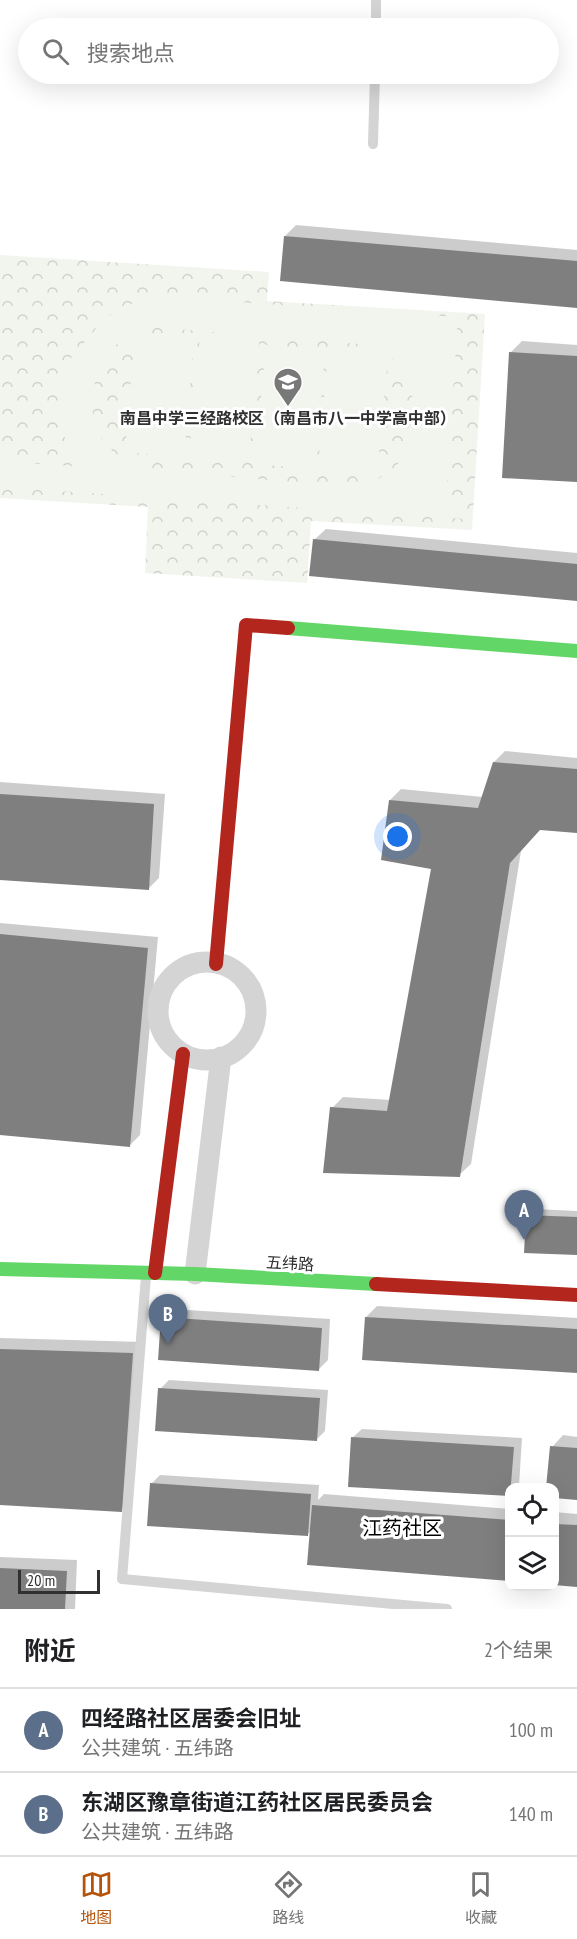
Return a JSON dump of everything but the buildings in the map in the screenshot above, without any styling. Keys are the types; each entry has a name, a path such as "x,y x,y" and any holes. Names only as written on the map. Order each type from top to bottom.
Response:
{"street":[{"path":"216,964 246,625 577,651"},
{"path":"202,961 216,964 232,970 245,981 253,996 256,1012 252,1029 244,1044 231,1054 198,1059 183,1054 171,1045 162,1032 158,1017 159,1002 164,988 186,967 202,961"},
{"path":"151,1273 183,1054"},
{"path":"195,1274 221,1057"},
{"name":"五纬路","path":"0,1269 195,1274 577,1295"}],"lane":[{"path":"376,0 376,18"},
{"path":"373,144 375,84"},
{"path":"151,1273 123,1579 447,1609"}],"green space":[{"path":"0,255 269,272 267,301 485,314 472,530 311,521 307,583 145,573 148,507 0,498"},
{"path":"147,296 458,317 446,496 467,498 466,519 0,487 0,461 81,467 65,438 58,407 66,364 105,318","holes":["151,327 371,345 387,356 328,351 318,470 377,475 388,356 399,366 406,378 414,409 410,440 396,466 381,478 363,484 350,487 139,469 118,455 103,441 95,423 93,392 102,363 122,340 135,334 125,452 184,457 194,338 136,333"]},
{"path":"200,337 259,342 249,460 189,455"},
{"path":"266,345 325,350 315,469 255,464"}],"traffic: fast":[{"path":"288,628 577,651"},
{"path":"0,1269 195,1274 376,1284"}],"traffic: jam":[{"path":"216,964 246,625 288,628"},
{"path":"155,1273 183,1054"},
{"path":"376,1284 577,1295"}],"place":[{"name":"南昌中学三经路校区（南昌市八一中学高中部）","path":"288,408"},
{"name":"四经路社区居委会旧址","path":"524,1240"},
{"name":"东湖区豫章街道江药社区居民委员会","path":"168,1344"}],"district":[{"name":"江药社区","path":"402,1528"}]}
